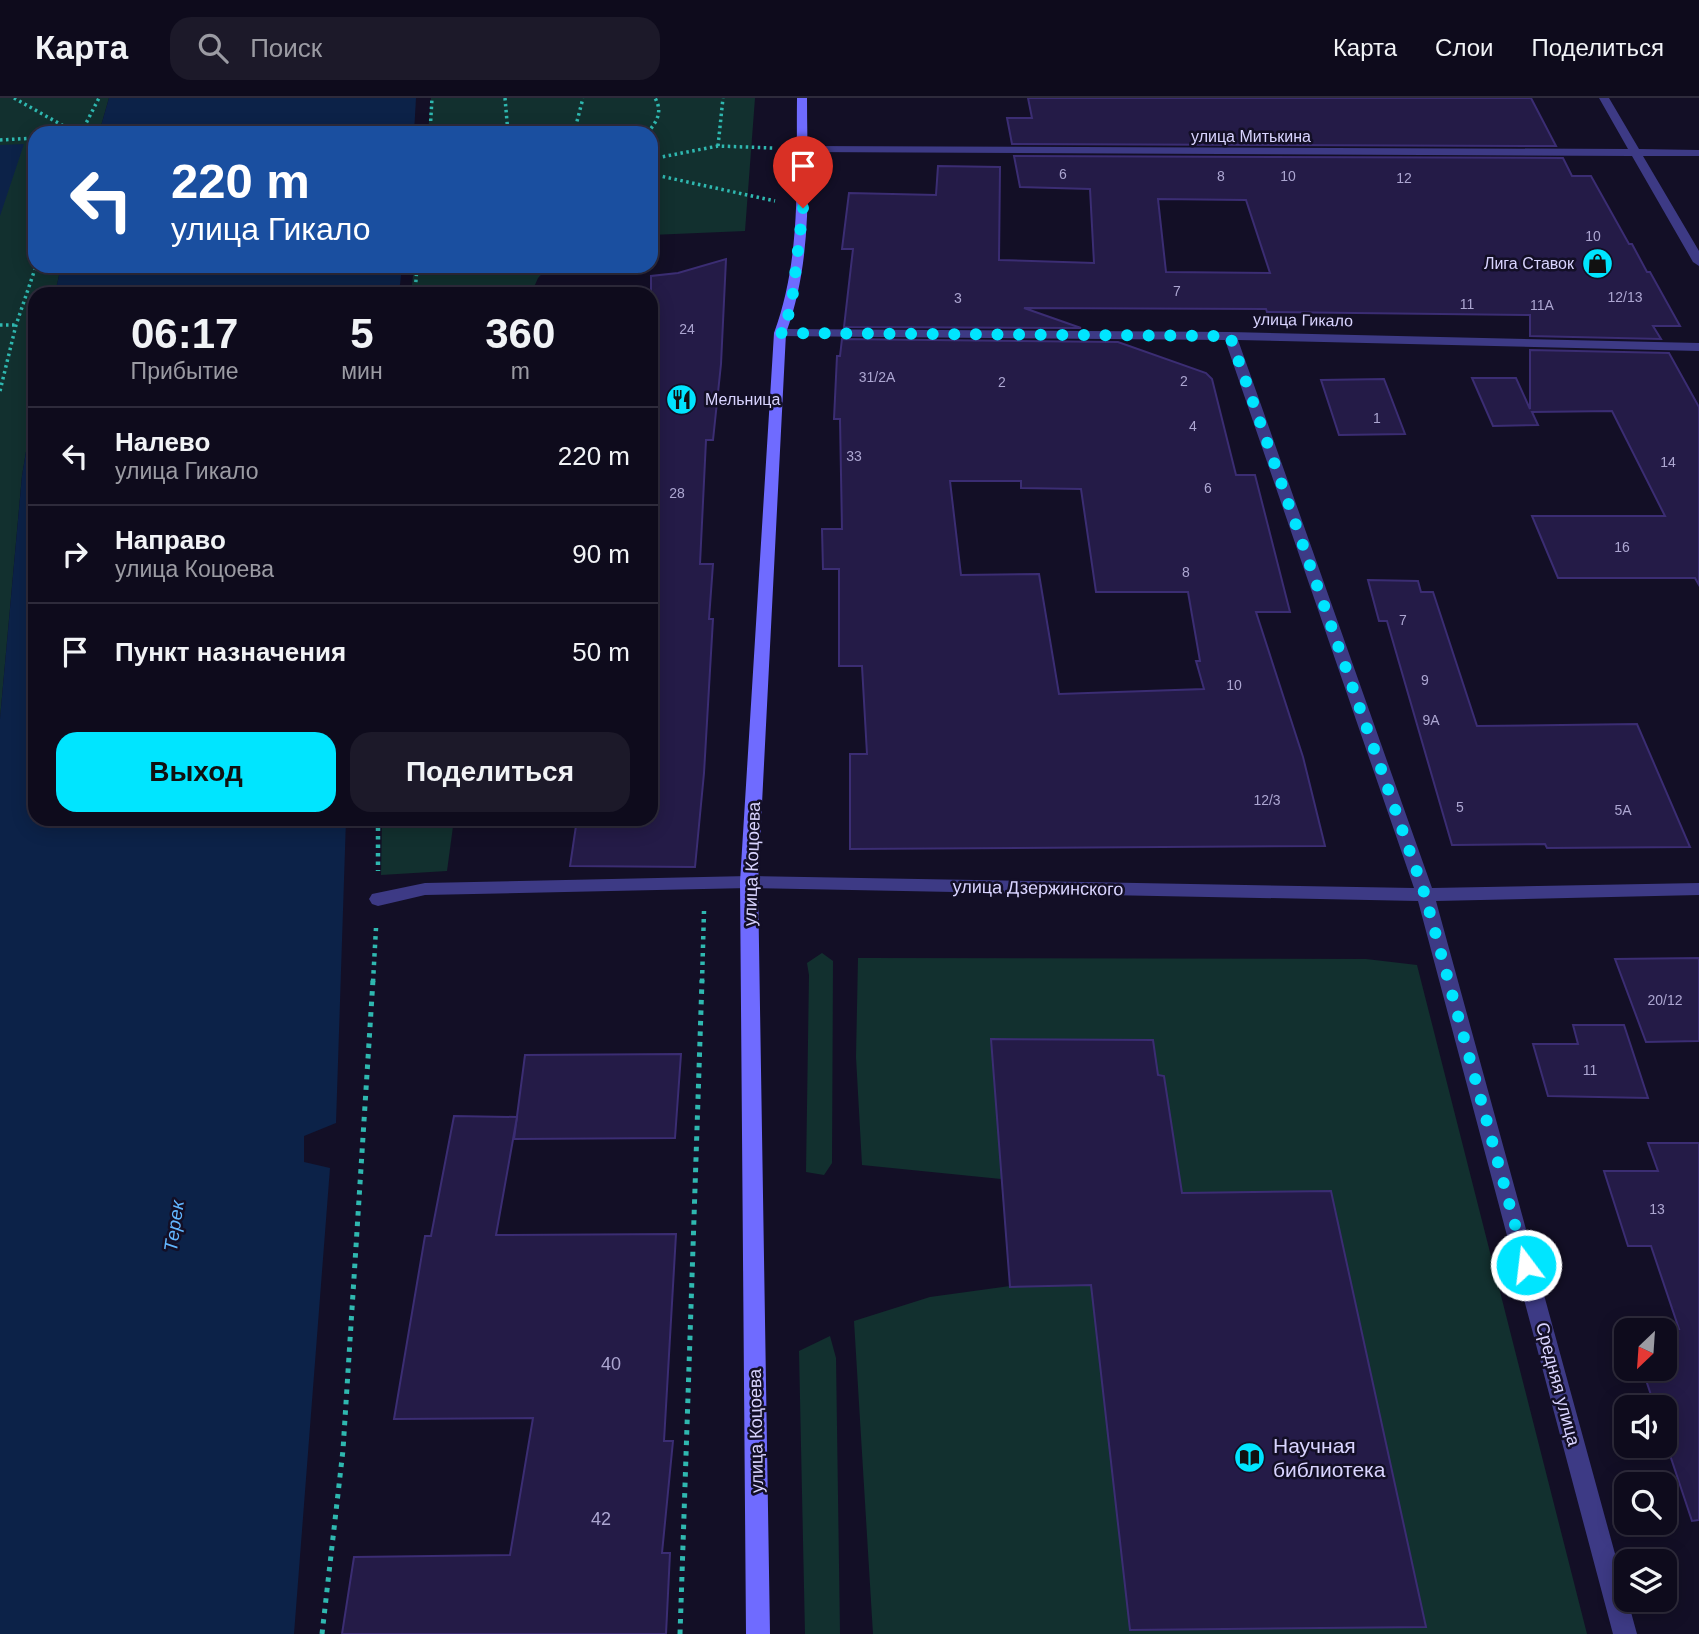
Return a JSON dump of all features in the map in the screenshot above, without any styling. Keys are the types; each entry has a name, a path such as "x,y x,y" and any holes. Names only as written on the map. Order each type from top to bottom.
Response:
{"street":[{"name":"улица Коцоева","path":"758,1634 750,883 780,333 791,309 803,208 802,98"},
{"path":"1604,98 1699,262"},
{"name":"улица Митькина","path":"802,149 1699,153"},
{"name":"улица Гикало","path":"780,333 1230,336 1699,347"},
{"name":"Средняя улица","path":"1230,336 1425,895 1625,1634"},
{"name":"улица Дзержинского","path":"378,899 425,889 705,883 1425,895 1699,889"}],"path":[{"path":"14,98 66,126"},
{"path":"83,126 99,98"},
{"path":"430,126 432,98"},
{"path":"505,98 507,126"},
{"path":"576,126 583,98"},
{"path":"652,126 660,115 659,101 655,98"},
{"path":"718,146 723,98"},
{"path":"0,140 28,138"},
{"path":"658,158 718,146 802,149"},
{"path":"658,175 746,193 803,208"},
{"path":"0,391 28,290"},
{"path":"0,325 16,326"},
{"path":"322,1634 343,1450 378,899 378,826"},
{"path":"680,1634 705,883"}],"green space":[{"path":"0,98 109,98 101,126 28,126 28,273 60,273 56,287 28,287 28,440 22,476 0,719"},
{"path":"431,98 755,98 745,231 658,235 658,126 429,126"},
{"path":"413,273 543,273 534,287 412,287"},
{"path":"382,826 453,826 447,871 381,875"},
{"path":"822,953 833,961 832,1163 824,1175 806,1172 807,963"},
{"path":"858,958 1366,959 1417,965 1587,1634 873,1634 854,1321 930,1297 1010,1286 1001,1179 862,1165 856,1057"},
{"path":"830,1336 836,1358 840,1634 805,1634 799,1351"}],"water":[{"path":"109,98 416,98 414,126 101,126"},
{"path":"24,144 0,216 0,145"},
{"path":"60,273 401,273 400,287 56,287"},
{"name":"Терек","path":"28,440 28,826 346,826 336,1123 304,1136 304,1162 330,1168 294,1634 0,1634 0,719 22,476"}],"building":[{"path":"1028,98 1531,98 1556,146 1012,144 1007,118 1032,118"},
{"path":"1014,156 1563,158 1572,176 1591,176 1680,326 1653,326 1661,339 1530,336 1530,315 1267,312 1266,309 1024,308 1081,328 844,327 853,249 842,249 849,193 936,195 938,166 1000,167 999,260 1094,263 1090,189 1020,187","holes":["1158,199 1246,200 1270,273 1166,272"]},
{"path":"726,259 721,364 713,440 706,440 700,564 713,564 709,619 713,619 704,773 695,867 570,866 576,826 658,826 658,287 651,287 651,276 678,273"},
{"path":"842,339 1118,342 1206,373 1212,379 1236,475 1255,475 1290,612 1256,612 1303,757 1325,846 850,849 850,754 867,754 862,666 839,666 839,569 823,569 822,529 842,529 840,419 834,419 837,356 840,356","holes":["950,481 1021,481 1021,488 1081,489 1096,592 1188,592 1200,661 1196,661 1204,689 1059,694 1039,574 961,575"]},
{"path":"1530,350 1669,353 1699,407 1699,585 1695,578 1558,578 1532,516 1665,516 1612,411 1532,412 1538,425 1493,426 1472,378 1516,378 1530,409"},
{"path":"1384,379 1405,434 1339,435 1321,380"},
{"path":"1368,580 1418,581 1421,592 1433,592 1477,726 1637,724 1690,847 1547,848 1545,844 1452,845 1387,621 1379,621"},
{"path":"1699,958 1699,1041 1646,1042 1615,959"},
{"path":"1573,1025 1624,1025 1648,1098 1548,1096 1533,1044 1578,1044"},
{"name":"Научная библиотека","path":"991,1039 1153,1040 1158,1075 1164,1076 1182,1193 1331,1191 1426,1627 1130,1630 1091,1285 1010,1287"},
{"path":"681,1054 675,1138 514,1139 525,1055"},
{"path":"454,1116 517,1117 496,1235 676,1234 664,1441 673,1441 662,1553 670,1553 666,1634 342,1634 354,1557 510,1555 533,1418 394,1419 425,1236 431,1236"},
{"path":"1648,1143 1699,1143 1699,1520 1692,1521 1671,1458 1677,1458 1677,1395 1651,1395 1646,1381 1677,1381 1677,1318 1651,1246 1628,1246 1604,1171 1658,1171"}],"place":[{"name":"Лига Ставок","path":"1597,263"},
{"name":"Мельница","path":"682,399"},
{"name":"Научная библиотека","path":"1250,1457"}],"route":[{"path":"803,208 791,309 780,333 1230,336 1425,895 1526,1265"}]}
